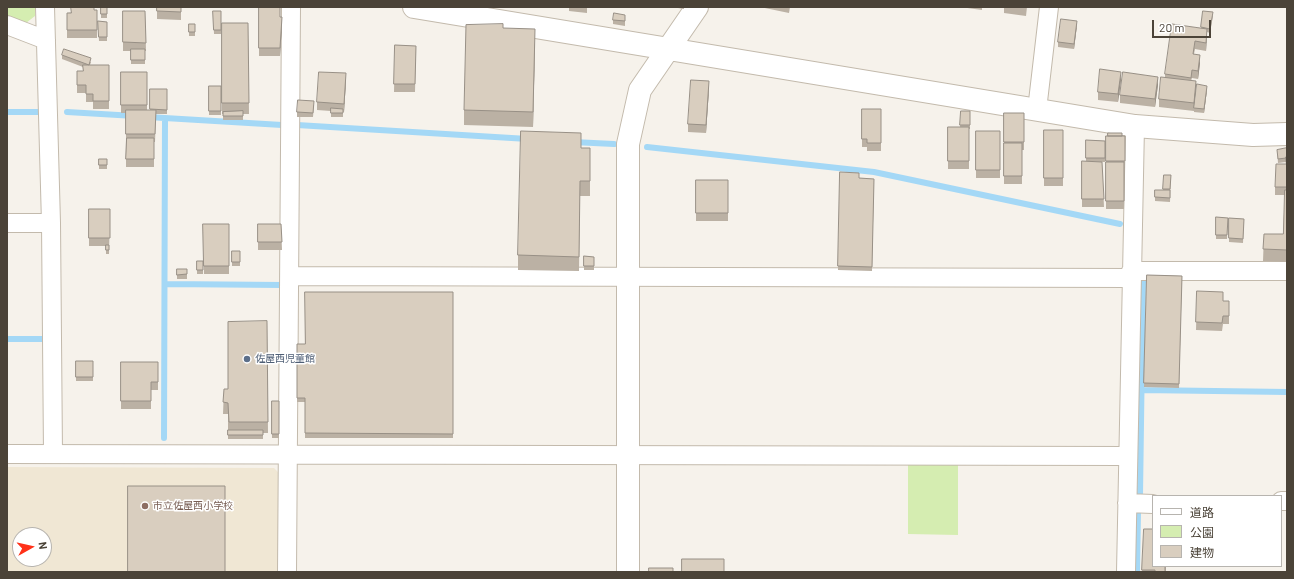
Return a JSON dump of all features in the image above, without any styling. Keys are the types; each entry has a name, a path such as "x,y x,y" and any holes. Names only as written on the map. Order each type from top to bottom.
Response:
{"street":[{"path":"45,7 51,223 53,454"},
{"path":"287,572 291,7"},
{"path":"414,7 1135,126 1253,135 1287,134"},
{"path":"628,572 628,144 640,90 667,49 688,23 697,7"},
{"path":"1037,110 1049,7"},
{"path":"7,25 46,40"},
{"path":"1126,572 1135,126"},
{"path":"7,223 51,223"},
{"path":"290,276 627,277 1131,274 1287,271"},
{"path":"7,454 1128,456"},
{"path":"1127,503 1152,504"}],"shaded area":[{"name":"市立佐屋西小学校","path":"7,467 274,468 283,477 283,572 7,572"}],"green space":[{"path":"7,7 35,7 35,16 22,26 7,21"},
{"path":"958,461 958,535 908,534 908,463"}],"building":[{"path":"71,7 94,7 94,10 97,10 97,30 67,30 67,13 71,13"},
{"path":"101,7 107,7 107,14 101,14"},
{"path":"157,7 181,7 181,12 157,11"},
{"path":"259,7 280,7 280,17 282,17 280,48 259,48"},
{"path":"123,11 145,11 146,43 123,42"},
{"path":"213,11 221,11 221,30 214,30"},
{"path":"1203,11 1213,12 1210,29 1201,27"},
{"path":"614,13 625,15 625,21 613,20"},
{"path":"1061,19 1077,21 1074,44 1058,42"},
{"path":"98,21 107,22 107,37 99,37"},
{"path":"222,23 248,23 249,103 222,103"},
{"path":"189,24 195,24 195,32 189,32"},
{"path":"503,24 503,28 535,29 533,112 464,110 466,25"},
{"path":"1172,24 1207,29 1206,43 1195,41 1193,54 1200,55 1198,71 1192,70 1191,78 1165,74"},
{"path":"395,45 416,46 415,84 394,84"},
{"path":"64,49 91,58 89,65 62,55"},
{"path":"131,49 145,49 145,60 131,60"},
{"path":"83,65 109,65 109,101 93,101 93,94 86,94 86,85 77,85 77,71 83,71"},
{"path":"1100,69 1121,72 1118,94 1098,92"},
{"path":"121,72 147,72 147,105 121,105"},
{"path":"319,72 346,73 344,104 317,102"},
{"path":"1123,72 1158,77 1155,99 1120,95"},
{"path":"1161,77 1196,81 1194,103 1159,99"},
{"path":"691,80 709,81 706,125 688,124"},
{"path":"1197,84 1207,86 1204,109 1194,108"},
{"path":"209,86 221,86 221,111 209,111"},
{"path":"150,89 167,89 167,110 150,109"},
{"path":"298,100 314,101 313,113 297,112"},
{"path":"331,108 343,109 343,113 331,113"},
{"path":"862,109 881,109 881,143 867,143 867,139 862,139"},
{"path":"126,110 156,110 155,134 126,134"},
{"path":"243,111 243,116 223,116 223,112"},
{"path":"961,111 970,111 970,125 960,125"},
{"path":"1004,113 1024,113 1024,142 1004,142"},
{"path":"948,127 969,127 969,161 948,161"},
{"path":"1044,130 1063,130 1063,178 1044,178"},
{"path":"521,131 581,133 581,148 590,148 590,181 580,181 579,257 518,255"},
{"path":"976,131 1000,131 1000,170 976,170"},
{"path":"1108,133 1122,133 1122,136 1108,136"},
{"path":"1106,136 1125,136 1125,161 1106,161"},
{"path":"127,138 154,138 154,159 126,159"},
{"path":"1086,140 1105,141 1105,158 1086,158"},
{"path":"1004,143 1022,143 1022,176 1004,176"},
{"path":"1287,148 1287,157 1278,159 1277,150"},
{"path":"1286,157 1287,187 1275,187 1276,164 1286,164"},
{"path":"99,159 107,159 107,165 99,165"},
{"path":"1082,161 1102,162 1104,199 1082,199"},
{"path":"1106,162 1124,162 1124,201 1106,201"},
{"path":"840,172 859,173 859,178 874,179 872,267 838,266"},
{"path":"1164,175 1171,175 1170,189 1163,189"},
{"path":"696,180 728,180 728,213 696,213"},
{"path":"1155,190 1170,190 1170,198 1155,197"},
{"path":"1285,190 1287,190 1287,250 1263,249 1264,234 1283,234"},
{"path":"89,209 110,209 110,238 89,238"},
{"path":"1216,217 1228,218 1227,235 1216,235"},
{"path":"1229,218 1244,219 1243,239 1229,238"},
{"path":"203,224 229,224 229,266 204,266"},
{"path":"258,224 281,224 282,242 258,242"},
{"path":"106,245 109,245 109,250 106,250"},
{"path":"232,251 240,251 240,262 232,262"},
{"path":"584,256 594,257 594,266 584,266"},
{"path":"197,261 203,261 203,270 197,270"},
{"path":"177,269 187,269 187,274 177,275"},
{"path":"1147,275 1182,276 1179,384 1144,383"},
{"path":"1197,291 1223,292 1223,301 1229,301 1229,316 1223,316 1222,323 1196,322"},
{"path":"305,292 453,292 453,434 305,433 305,398 297,398 297,344 305,344"},
{"path":"267,321 268,422 229,422 228,403 223,402 224,389 228,389 228,322"},
{"path":"76,361 93,361 93,377 76,377"},
{"path":"121,362 158,362 158,382 151,382 151,401 121,401"},
{"path":"272,401 279,401 279,434 272,434"},
{"path":"228,430 263,430 263,435 228,435"},
{"path":"128,486 225,486 225,572 128,572"},
{"path":"1144,529 1152,529 1152,567 1165,567 1165,572 1142,570"},
{"path":"682,559 724,559 724,572 682,572"},
{"path":"649,568 673,568 673,572 649,572"}],"waterway":[{"path":"7,112 40,112"},
{"path":"67,112 135,116"},
{"path":"148,117 282,125"},
{"path":"164,438 165,118"},
{"path":"297,125 528,139"},
{"path":"573,142 614,144"},
{"path":"647,147 874,172 1120,224"},
{"path":"1140,495 1143,281"},
{"path":"165,284 282,285"},
{"path":"7,339 42,339"},
{"path":"1142,390 1287,392"},
{"path":"1137,572 1138,512"}],"place":[{"name":"佐屋西児童館","path":"247,359"},
{"name":"市立佐屋西小学校","path":"145,506"}]}
